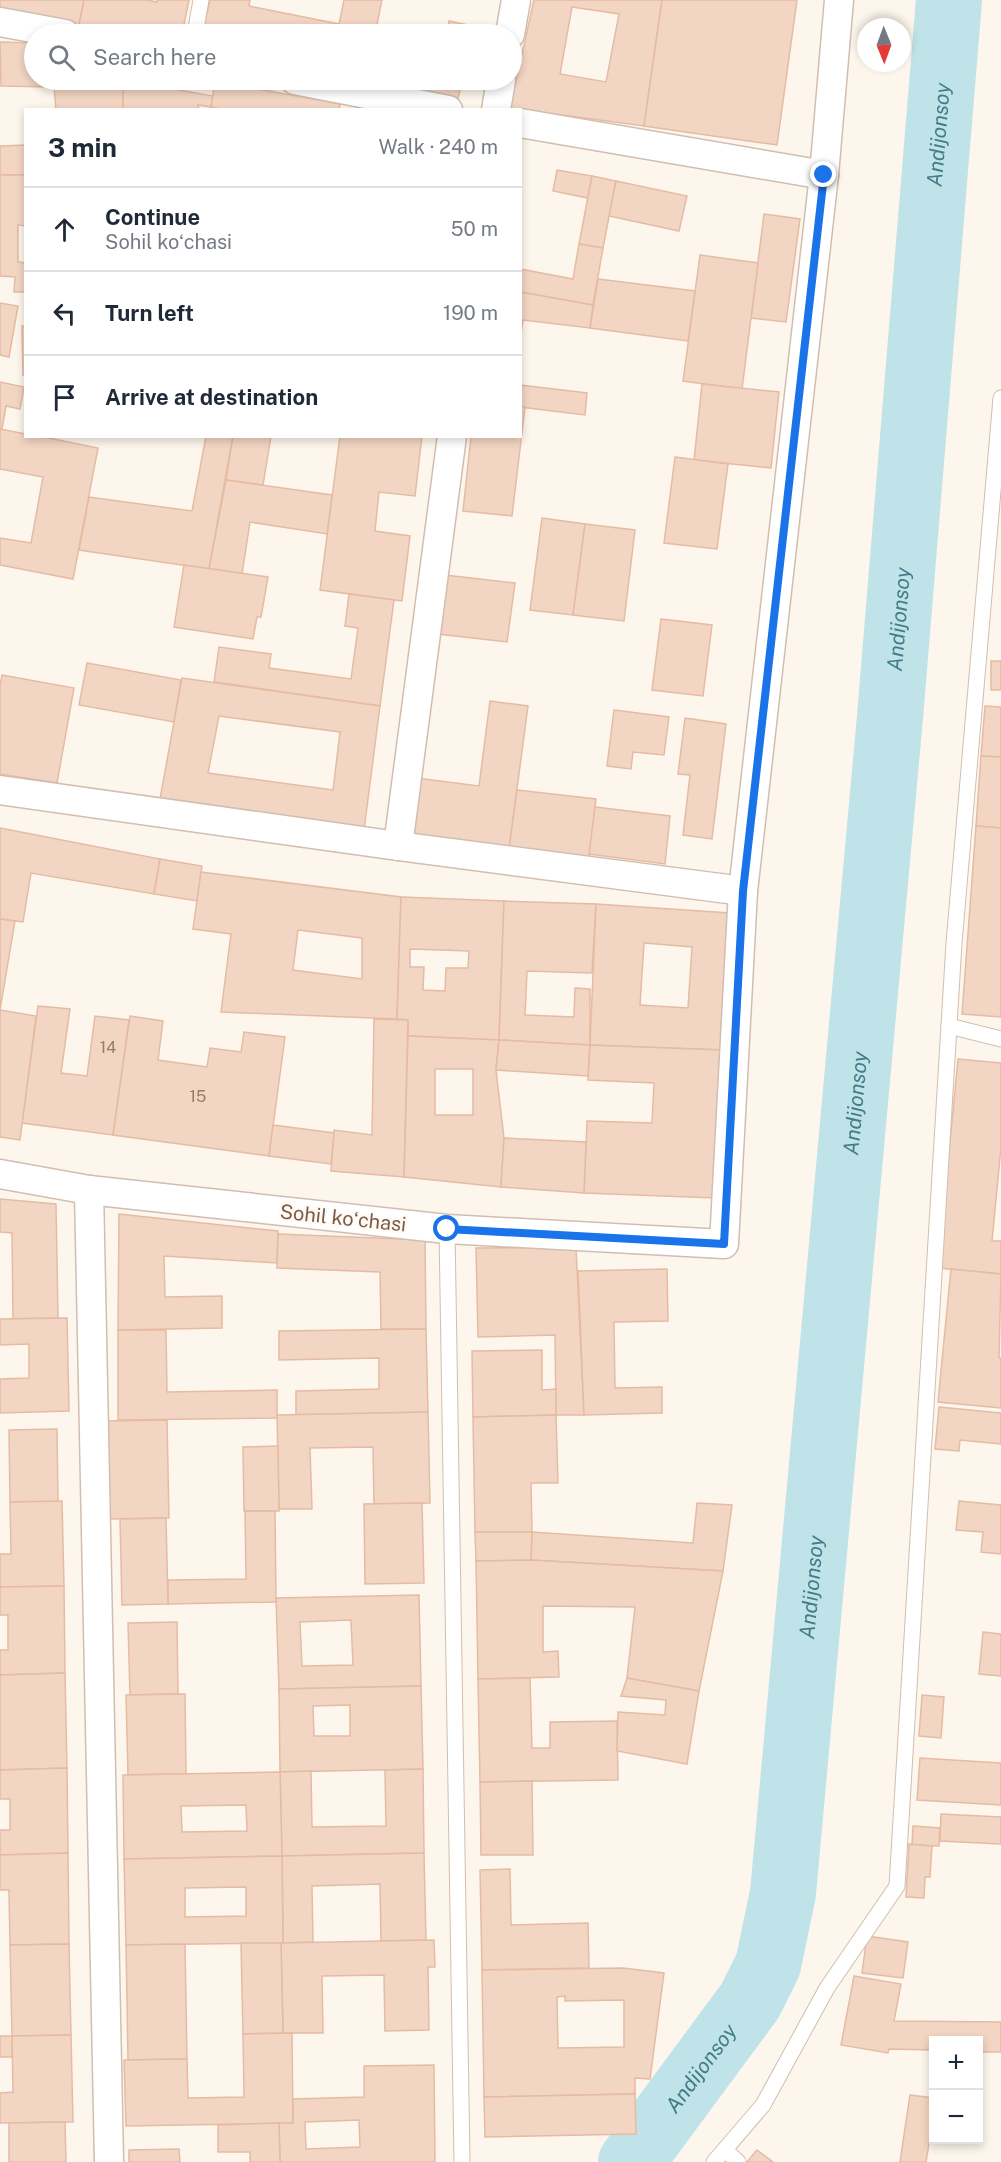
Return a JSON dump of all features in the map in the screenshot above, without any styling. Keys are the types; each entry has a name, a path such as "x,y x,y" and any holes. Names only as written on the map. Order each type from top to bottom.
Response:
{"street":[{"path":"512,24 516,0"},
{"path":"0,790 398,846 743,891 824,175 838,0"},
{"path":"0,22 24,26"},
{"path":"345,90 438,108"},
{"path":"496,108 499,90"},
{"path":"522,123 824,175"},
{"path":"398,846 452,438"},
{"name":"Sohil koʻchasi","path":"0,1174 89,1190 447,1229 724,1244 743,891"},
{"path":"89,1190 109,2162"}],"lane":[{"path":"197,24 201,0"},
{"path":"714,2162 763,2104 827,1988 897,1886 954,943 1001,398"},
{"path":"949,1026 1001,1039"},
{"path":"447,1229 462,2162"},
{"path":"725,2150 738,2162"}],"building":[{"path":"0,0 84,0 79,24 0,9"},
{"path":"84,0 157,2 157,0 189,0 184,24 79,24"},
{"path":"210,0 250,0 249,6 339,24 204,24"},
{"path":"344,0 382,0 377,24 339,24"},
{"path":"534,0 662,0 644,126 510,108 514,90 522,90 522,54","holes":["572,7 619,14 606,82 560,74"]},
{"path":"662,0 797,0 777,145 644,126"},
{"path":"0,42 24,43 24,86 1,86"},
{"path":"54,90 123,90 123,108 56,108"},
{"path":"123,90 179,90 213,96 211,107 198,105 199,108 123,108"},
{"path":"214,90 264,90 340,104 339,108 211,107"},
{"path":"414,90 460,90 458,99"},
{"path":"24,145 24,175 0,175 0,146"},
{"path":"557,170 592,176 588,198 553,191"},
{"path":"0,175 24,175 24,226 18,225 18,262 24,263 24,292 14,292 15,277 0,276"},
{"path":"592,176 616,181 603,248 579,244"},
{"path":"616,181 687,196 679,231 609,216"},
{"path":"764,214 800,219 786,322 751,318"},
{"path":"579,244 603,248 593,305 522,292 522,269 573,279"},
{"path":"700,255 758,263 742,389 683,381"},
{"path":"598,279 695,291 688,341 590,328"},
{"path":"522,292 593,305 590,328 523,320 522,327"},
{"path":"0,303 18,306 9,357 0,355"},
{"path":"22,326 24,326 24,375"},
{"path":"0,382 24,387 20,409 6,406 2,429 0,429"},
{"path":"702,384 779,392 771,468 694,460"},
{"path":"522,385 587,393 585,415 522,407"},
{"path":"522,407 525,407 522,432"},
{"path":"0,429 24,434 24,438 49,438 98,448 73,579 0,565 0,538 31,543 43,477 0,469"},
{"path":"206,438 233,438 209,569 79,550 89,497 192,511"},
{"path":"233,438 271,438 263,485 226,480"},
{"path":"340,438 422,438 415,496 379,492 375,531 410,536 402,601 320,590"},
{"path":"471,438 521,438 512,516 463,511"},
{"path":"675,457 728,464 717,549 664,543"},
{"path":"226,480 332,495 327,534 250,522 242,574 209,569"},
{"path":"542,518 585,524 573,615 530,610"},
{"path":"585,524 635,530 624,621 573,615"},
{"path":"184,565 268,577 261,617 257,617 253,639 174,627"},
{"path":"445,575 515,583 507,642 438,634"},
{"path":"349,594 394,600 380,706 214,682 219,647 271,654 269,668 351,679 358,628 345,626"},
{"path":"661,619 712,625 703,696 652,690"},
{"path":"991,661 1001,661 1001,690 991,690"},
{"path":"87,663 181,680 174,722 79,705"},
{"path":"2,675 74,688 57,783 0,774"},
{"path":"182,678 380,706 364,830 160,799","holes":["219,716 340,732 333,790 208,773"]},
{"path":"490,701 528,706 509,849 409,836 417,778 479,786"},
{"path":"985,706 1001,707 1001,757 981,756"},
{"path":"614,710 669,717 664,755 633,752 631,769 607,766"},
{"path":"685,718 726,724 712,839 683,835 690,775 678,774"},
{"path":"981,756 1001,757 1001,828 976,826"},
{"path":"517,790 596,799 589,859 509,849"},
{"path":"595,807 670,816 665,864 589,854"},
{"path":"976,826 1001,828 1001,1017 962,1014"},
{"path":"0,828 160,859 154,894 31,873 23,922 0,919"},
{"path":"160,859 202,866 197,901 154,894"},
{"path":"201,872 401,897 397,1019 221,1012 231,934 193,929","holes":["298,930 362,938 362,979 293,970"]},
{"path":"401,897 504,901 499,1040 408,1036 408,1020 397,1019","holes":["410,949 469,951 468,968 446,968 445,991 423,990 424,967 410,967"]},
{"path":"504,901 596,904 592,973 527,971 525,1015 574,1017 575,988 590,989 590,1045 499,1040"},
{"path":"596,904 730,913 721,1050 590,1045","holes":["644,943 692,947 688,1008 640,1005"]},
{"path":"0,919 15,921 0,1010"},
{"path":"38,1006 70,1009 61,1073 87,1076 95,1016 129,1020 113,1135 22,1123"},
{"path":"0,1010 36,1016 20,1140 0,1137"},
{"path":"130,1016 163,1021 158,1060 207,1067 210,1048 241,1052 244,1032 285,1037 269,1156 113,1135"},
{"path":"374,1019 408,1020 404,1177 331,1171 334,1130 372,1135"},
{"path":"408,1036 499,1040 496,1070 504,1138 501,1187 404,1177","holes":["435,1069 473,1069 473,1115 435,1115"]},
{"path":"499,1040 590,1045 588,1076 496,1070"},
{"path":"590,1045 721,1050 715,1198 584,1193 587,1121 652,1123 654,1083 588,1080"},
{"path":"958,1059 1001,1063 1001,1147 992,1241 1001,1241 1001,1274 938,1268"},
{"path":"273,1125 334,1133 331,1164 269,1156"},
{"path":"504,1138 586,1142 584,1193 501,1187"},
{"path":"0,1199 56,1204 58,1318 13,1319 12,1233 0,1232"},
{"path":"119,1214 278,1231 277,1263 164,1256 165,1297 222,1296 222,1328 118,1330"},
{"path":"278,1234 425,1240 426,1329 381,1329 380,1272 277,1268"},
{"path":"576,1247 584,1415 556,1415 555,1335 478,1337 476,1248"},
{"path":"667,1269 668,1321 614,1322 615,1388 662,1387 662,1413 584,1415 578,1271"},
{"path":"951,1269 1001,1274 999,1358 1001,1358 1001,1408 938,1402"},
{"path":"67,1318 69,1411 0,1413 0,1379 29,1378 29,1344 0,1345 0,1319"},
{"path":"426,1329 428,1412 296,1415 296,1391 379,1389 379,1358 279,1360 279,1331"},
{"path":"118,1330 166,1330 167,1392 277,1390 277,1418 118,1420"},
{"path":"542,1350 542,1390 556,1389 556,1415 473,1417 472,1351"},
{"path":"939,1407 1001,1413 1001,1444 960,1440 959,1451 935,1449"},
{"path":"428,1412 430,1503 374,1504 373,1447 310,1448 312,1509 279,1509 277,1415"},
{"path":"556,1415 558,1483 531,1483 532,1532 475,1532 473,1417"},
{"path":"167,1420 169,1518 107,1519 106,1421"},
{"path":"57,1429 58,1502 10,1502 9,1430"},
{"path":"278,1446 279,1511 244,1511 243,1447"},
{"path":"62,1501 64,1586 0,1587 0,1554 11,1554 10,1502"},
{"path":"959,1501 1001,1505 1001,1554 981,1552 983,1532 956,1530"},
{"path":"422,1503 424,1583 365,1584 364,1504"},
{"path":"697,1503 732,1505 723,1571 531,1560 532,1532 693,1543"},
{"path":"245,1511 275,1511 276,1602 168,1604 168,1580 246,1579"},
{"path":"166,1518 168,1604 122,1605 120,1519"},
{"path":"475,1532 532,1532 531,1560 476,1561"},
{"path":"531,1560 723,1571 699,1691 627,1678 635,1607 543,1606 543,1652 558,1651 559,1677 478,1679 476,1561"},
{"path":"64,1586 65,1673 0,1675 0,1650 8,1650 8,1615 0,1615 0,1587"},
{"path":"419,1595 421,1686 279,1689 276,1598","holes":["351,1620 353,1665 302,1666 300,1622"]},
{"path":"177,1622 178,1694 130,1695 128,1623"},
{"path":"983,1632 1001,1634 1001,1676 979,1674"},
{"path":"65,1673 67,1768 0,1770 0,1675"},
{"path":"530,1678 532,1748 550,1748 550,1722 617,1721 618,1780 480,1782 478,1679"},
{"path":"627,1678 699,1691 687,1764 617,1751 618,1712 665,1715 666,1700 621,1696"},
{"path":"421,1686 423,1769 280,1772 279,1689","holes":["350,1705 350,1736 314,1736 313,1706"]},
{"path":"185,1694 186,1774 128,1775 126,1695"},
{"path":"922,1695 944,1697 941,1738 919,1736"},
{"path":"920,1758 1001,1763 1001,1805 917,1800"},
{"path":"67,1768 68,1853 0,1855 0,1830 10,1830 10,1799 0,1799 0,1770"},
{"path":"423,1769 424,1853 282,1856 280,1772 311,1771 312,1827 386,1826 385,1770"},
{"path":"280,1772 282,1856 124,1859 123,1775","holes":["246,1805 247,1831 182,1832 181,1806"]},
{"path":"532,1781 533,1855 481,1855 480,1782"},
{"path":"941,1814 1001,1817 1001,1844 940,1841"},
{"path":"913,1826 940,1828 939,1846 912,1845"},
{"path":"909,1844 932,1846 930,1877 925,1877 924,1898 906,1897"},
{"path":"68,1853 69,1944 10,1945 9,1890 0,1890 0,1855"},
{"path":"424,1853 426,1940 381,1941 380,1884 312,1886 313,1942 283,1943 282,1856"},
{"path":"282,1856 283,1943 126,1945 124,1859","holes":["246,1887 246,1916 185,1917 185,1888"]},
{"path":"510,1869 511,1925 588,1923 589,1968 482,1970 480,1870"},
{"path":"867,1936 908,1942 903,1978 862,1973"},
{"path":"434,1940 435,1967 428,1967 429,2030 385,2031 384,1975 322,1976 323,2033 283,2033 281,1943"},
{"path":"241,1943 281,1943 283,2033 243,2034"},
{"path":"69,1944 71,2035 12,2036 10,1945"},
{"path":"185,1944 187,2059 128,2060 126,1945"},
{"path":"623,1968 664,1973 650,2079 635,2078 635,2094 484,2097 482,1970","holes":["565,1996 565,2001 624,2000 624,2047 558,2048 557,1997"]},
{"path":"854,1976 901,1984 894,2021 1001,2022 1001,2052 983,2052 983,2036 929,2036 929,2050 889,2049 888,2053 841,2045"},
{"path":"292,2033 293,2123 126,2126 124,2060 187,2059 188,2098 244,2097 243,2034"},
{"path":"71,2035 73,2122 0,2123 0,2093 13,2092 12,2036"},
{"path":"0,2036 12,2036 12,2057 0,2057"},
{"path":"434,2065 435,2162 280,2162 279,2123 293,2123 293,2099 364,2097 364,2066","holes":["359,2120 360,2147 306,2149 305,2122"]},
{"path":"635,2094 636,2134 485,2137 484,2097"},
{"path":"910,2095 929,2097 929,2144 926,2162 900,2162"},
{"path":"65,2122 66,2162 9,2162 9,2123"},
{"path":"279,2123 280,2162 250,2162 250,2152 218,2152 218,2125"},
{"path":"179,2149 180,2162 129,2162 129,2150"},
{"path":"757,2150 773,2162 747,2162"}],"waterway":[{"name":"Andijonsoy","path":"631,2162 750,2001 768,1965 783,1893 890,717 949,0"}],"route":[{"path":"447,1229 724,1244 743,891 824,175"}]}
